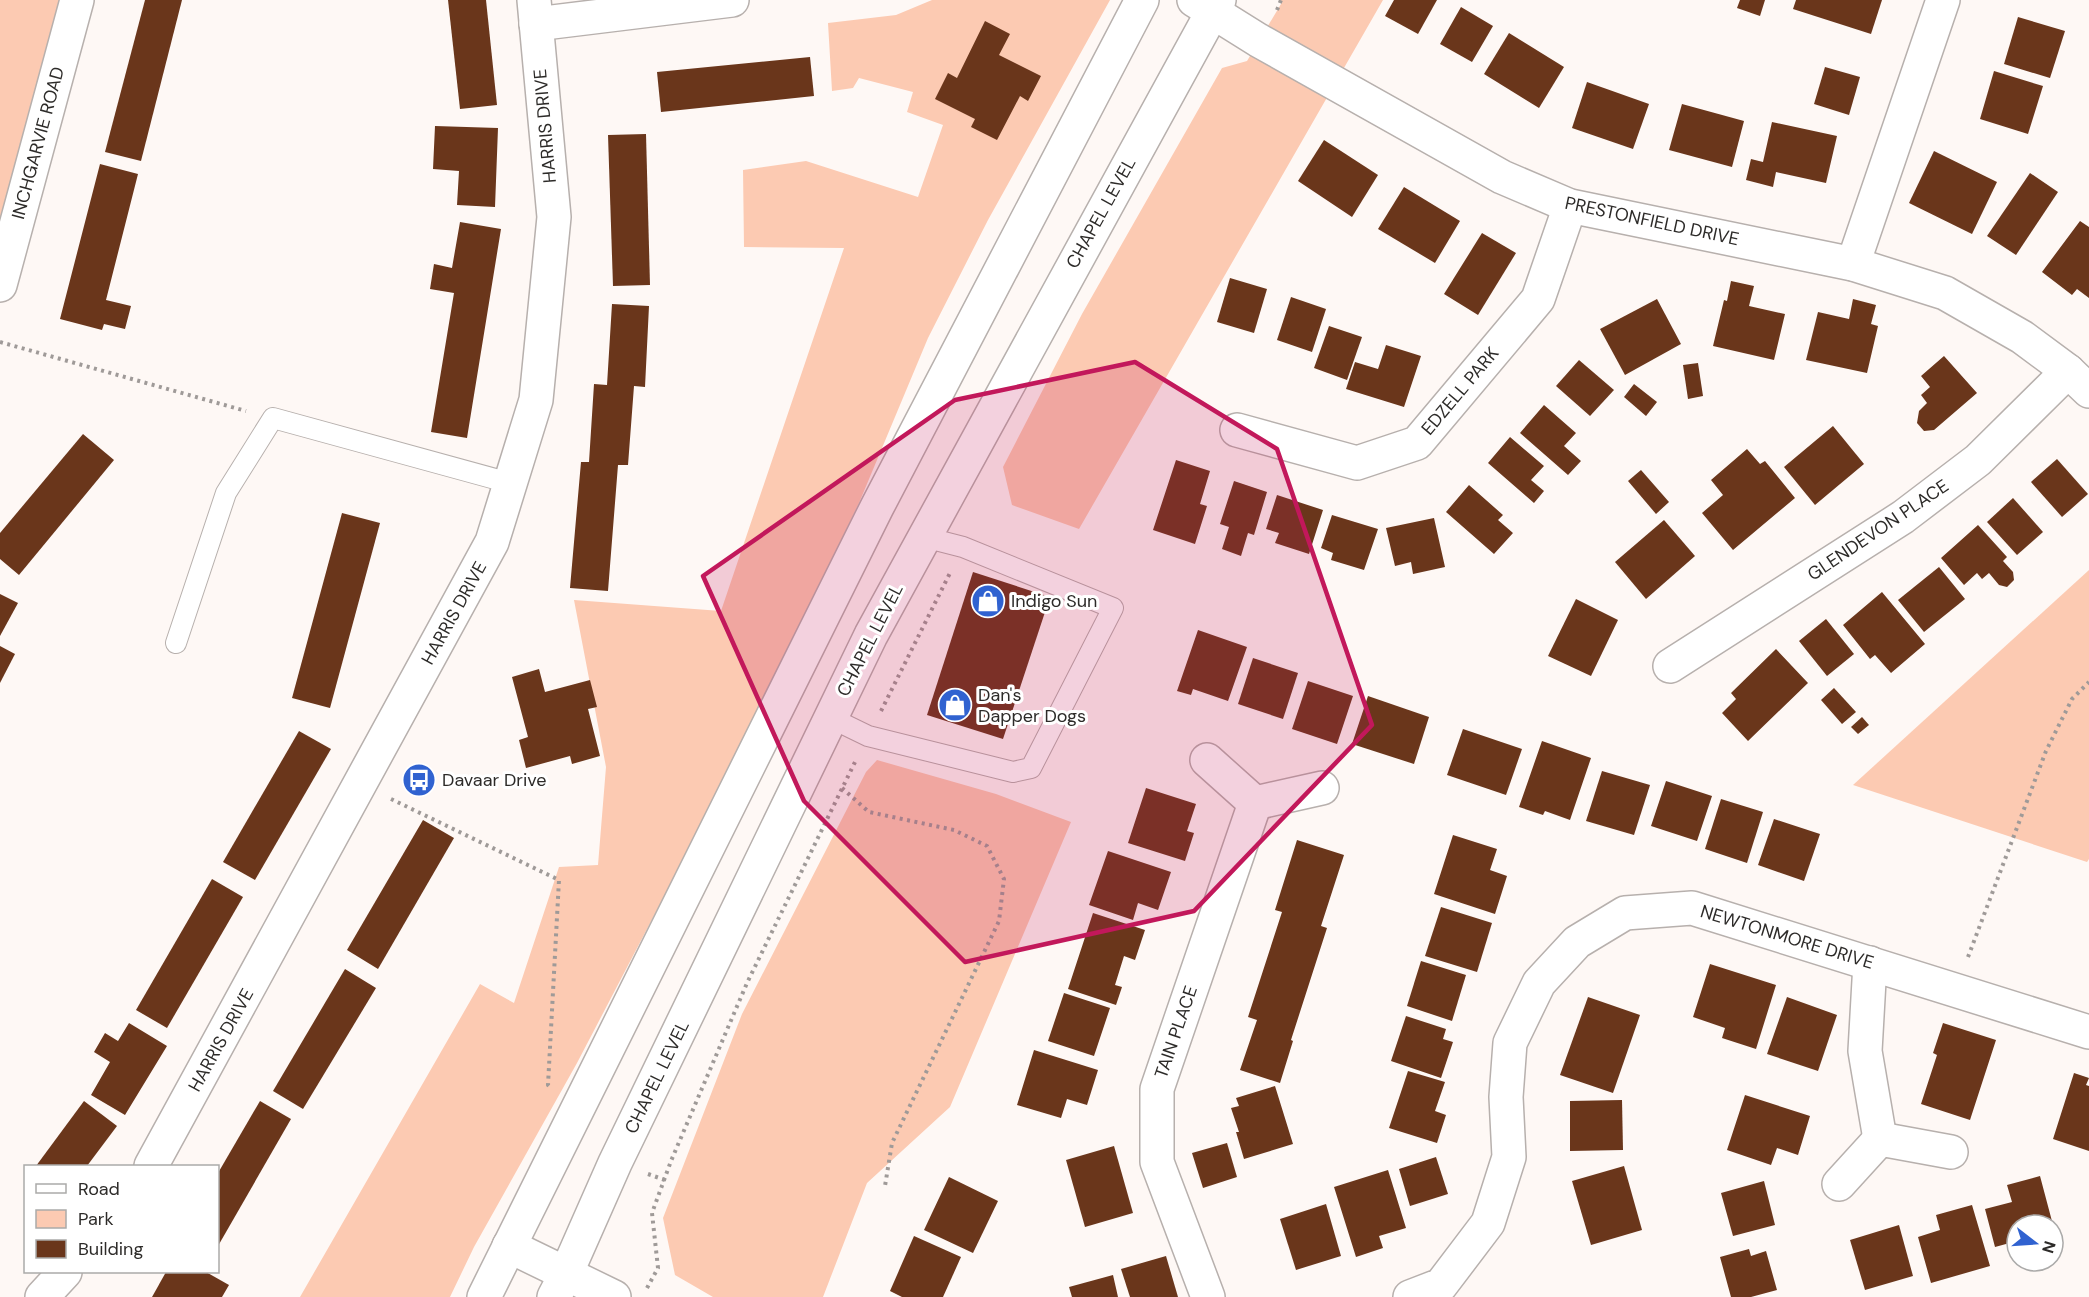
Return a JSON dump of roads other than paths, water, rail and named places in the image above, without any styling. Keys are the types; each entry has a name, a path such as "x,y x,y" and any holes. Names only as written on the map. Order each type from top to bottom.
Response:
{"street":[{"name":"INCHGARVIE ROAD","path":"0,285 77,0"},
{"path":"535,12 732,0"},
{"path":"484,1297 877,507 1142,0"},
{"path":"1853,264 1943,0"},
{"name":"PRESTONFIELD DRIVE","path":"1208,4 1258,39 1502,177 1570,206 1853,264 1945,293 2022,337 2079,381"},
{"name":"CHAPEL LEVEL","path":"560,1286 615,1163 871,635 1208,4"},
{"name":"HARRIS DRIVE","path":"152,1165 492,542 536,400 554,217 535,12"},
{"name":"EDZELL PARK","path":"1237,430 1357,463 1417,443 1538,299 1570,206"},
{"name":"GLENDEVON PLACE","path":"1670,666 1903,517 2079,381"},
{"path":"1207,760 1255,803 1322,788"},
{"name":"TAIN PLACE","path":"1208,1297 1157,1162 1157,1089 1255,803"},
{"name":"NEWTONMORE DRIVE","path":"1410,1297 1441,1285 1488,1223 1509,1157 1506,1097 1510,1043 1539,982 1577,942 1625,913 1692,908 2089,1032"},
{"path":"1870,963 1865,1051 1880,1139"},
{"path":"1880,1139 1951,1152"},
{"path":"1839,1184 1880,1139"},
{"path":"509,1246 560,1286 614,1297"},
{"path":"42,1297 64,1273"}],"lane":[{"path":"176,643 226,493 273,418 510,483"},
{"path":"831,718 868,736 1013,772 1031,768 1113,608 963,547 924,537"}],"place":[{"name":"Indigo Sun","path":"988,601"},
{"name":"Dan's Dapper Dogs","path":"955,705"},
{"name":"Davaar Drive","path":"419,780"}]}
